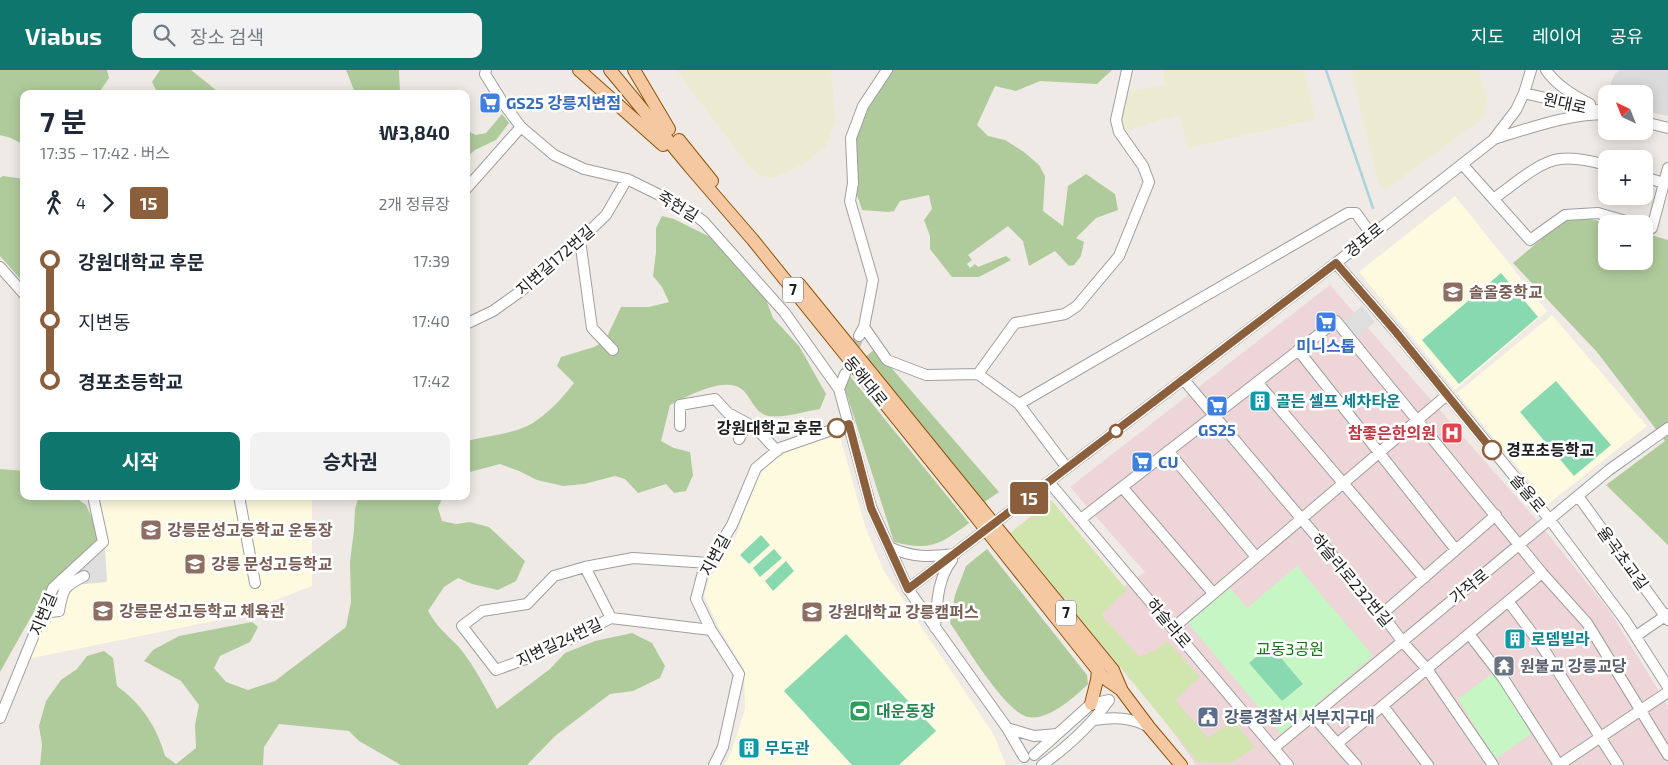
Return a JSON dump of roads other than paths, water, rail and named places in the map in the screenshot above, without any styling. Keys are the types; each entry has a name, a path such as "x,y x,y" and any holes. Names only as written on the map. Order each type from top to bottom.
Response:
{"main road":[{"path":"579,70 690,167"},
{"name":"동해대로","path":"610,70 1002,542 1113,670 1122,691 1180,765"},
{"name":"동해대로","path":"621,70 816,304 976,510"},
{"path":"634,70 669,129"},
{"name":"동해대로","path":"1002,542 1103,677 1122,691"},
{"path":"1090,704 1098,670"}],"street":[{"path":"887,70 863,106 851,138 853,183 850,201 873,280 861,331 887,360 926,375 978,374 1019,404 1067,468"},
{"path":"978,374 1015,323 1065,314 1077,306 1119,256 1149,182 1143,166 1119,132 1116,120 1127,70"},
{"name":"경포로","path":"908,589 1184,380 1493,140 1516,110 1524,93 1530,70"},
{"path":"1546,70 1550,76 1576,97 1598,109"},
{"name":"죽헌길","path":"483,71 521,127 554,155 584,169 627,179 686,208 704,222 785,312 839,389 871,508 908,589 1026,759 1040,759 1042,765"},
{"name":"원대로","path":"1524,93 1598,111"},
{"path":"1493,140 1559,121 1598,114"},
{"path":"1653,124 1668,128"},
{"path":"470,184 521,127"},
{"path":"1493,199 1541,166 1559,159 1598,163"},
{"path":"1462,164 1530,240 1565,215 1598,213 1605,215"},
{"path":"1653,224 1668,168"},
{"name":"지변길172번길","path":"470,322 493,310 521,290 580,240 606,215 627,179"},
{"path":"1653,180 1664,183"},
{"path":"1019,404 1348,214 1356,213 1372,234"},
{"path":"580,240 592,328 613,350"},
{"name":"솔올로","path":"1336,263 1395,331 1550,520 1625,620 1668,687"},
{"path":"0,267 20,290"},
{"path":"1081,519 1336,321 1542,573 1587,623 1668,755"},
{"path":"1298,350 1456,550"},
{"path":"839,389 845,374"},
{"name":"하슬라로232번길","path":"1184,380 1427,669 1492,765"},
{"path":"1257,382 1424,578"},
{"name":"하슬라로232번길","path":"1173,628 1447,395"},
{"path":"680,426 680,405 715,399 728,413 756,428 777,451"},
{"path":"739,439 747,423"},
{"name":"지변길","path":"714,765 723,747 739,674 712,630 696,599 703,572 732,525 756,468 780,448 849,424"},
{"name":"가작로","path":"1274,748 1609,470 1668,428"},
{"path":"1168,451 1256,557"},
{"name":"하슬라로","path":"1049,482 1288,765"},
{"path":"1122,487 1213,593"},
{"name":"율곡초교길","path":"1578,496 1667,617"},
{"name":"지변길","path":"0,718 53,588 103,542 93,500"},
{"path":"239,500 255,583"},
{"path":"1382,614 1496,515"},
{"path":"889,547 914,556 930,557 956,554"},
{"path":"935,628 938,592 946,568 956,554"},
{"path":"611,618 585,567 633,558 709,563"},
{"name":"지변길24번길","path":"585,567 554,576 527,604 482,611 462,626 496,670 547,651 611,618 712,630"},
{"path":"1338,743 1542,573"},
{"path":"47,602 48,609 52,612 59,611 63,590 72,582 84,576"},
{"path":"1508,601 1541,645 1618,765"},
{"path":"1636,636 1667,617"},
{"path":"1470,634 1503,678 1559,765 1668,692"},
{"path":"1042,765 1094,720 1109,700 1122,691"},
{"path":"1026,759 1090,704 1109,700"},
{"path":"1383,706 1428,765"},
{"path":"1313,716 1356,765"},
{"path":"1094,720 1128,719 1149,727"},
{"path":"1006,728 1034,736 1057,734"}],"waterway":[{"path":"1326,70 1373,208"}],"tunnel":[{"path":"845,374 859,336"}],"place":[{"name":"GS25 강릉지변점","path":"490,103"},
{"name":"솔올중학교","path":"1453,292"},
{"name":"미니스톱","path":"1326,322"},
{"name":"골든 셀프 세차타운","path":"1260,401"},
{"name":"GS25","path":"1217,406"},
{"name":"강원대학교 후문","path":"837,428"},
{"name":"참좋은한의원","path":"1452,433"},
{"name":"경포초등학교","path":"1492,450"},
{"name":"CU","path":"1142,462"},
{"name":"강릉문성고등학교 운동장","path":"151,530"},
{"name":"강릉 문성고등학교","path":"195,564"},
{"name":"강릉문성고등학교 체육관","path":"103,611"},
{"name":"강원대학교 강릉캠퍼스","path":"812,612"},
{"name":"로뎀빌라","path":"1515,639"},
{"name":"원불교 강릉교당","path":"1504,666"},
{"name":"대운동장","path":"860,711"},
{"name":"강릉경찰서 서부지구대","path":"1208,717"},
{"name":"무도관","path":"749,748"}],"park label":[{"name":"교동3공원","path":"1290,649"}]}
